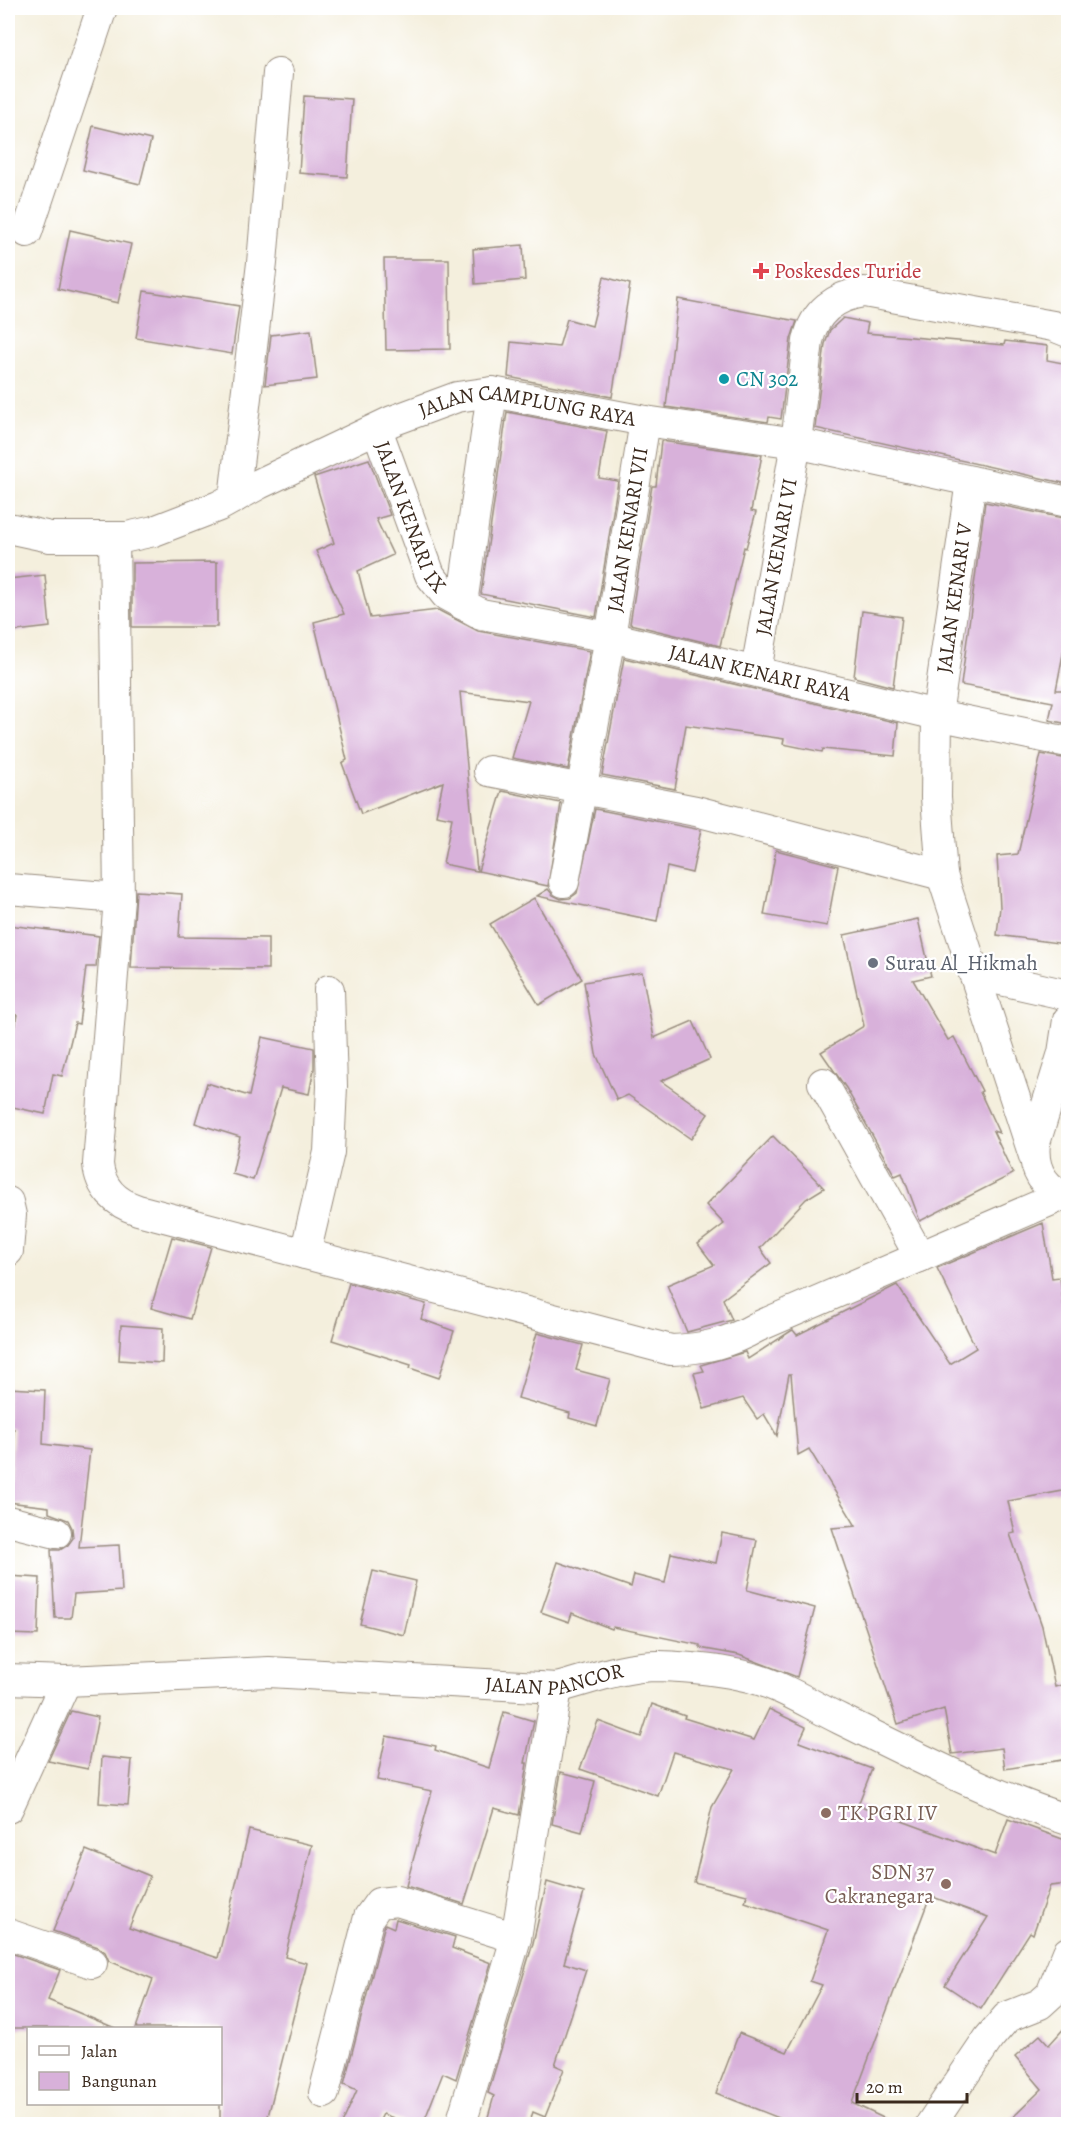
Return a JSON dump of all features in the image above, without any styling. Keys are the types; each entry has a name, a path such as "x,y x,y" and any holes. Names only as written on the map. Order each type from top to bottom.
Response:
{"street":[{"path":"27,232 102,8"},
{"path":"234,498 262,263 278,73"},
{"name":"JALAN KENARI VI","path":"756,671 796,443 810,331 820,314 844,296 864,292 1053,326 1068,332"},
{"path":"458,602 492,392"},
{"name":"JALAN CAMPLUNG RAYA","path":"8,528 50,537 114,537 154,531 234,498 377,429 457,397 492,392 645,421 796,443 1068,502"},
{"name":"JALAN KENARI VII","path":"564,882 610,636 645,421"},
{"name":"JALAN KENARI IX","path":"377,429 430,575 440,589 458,602"},
{"name":"JALAN KENARI V","path":"971,481 937,715 936,797 942,875 1044,1183 1065,1197"},
{"path":"114,537 119,898 98,1164 105,1187 116,1199 130,1207 671,1350 693,1349 737,1339 758,1327 1065,1197"},
{"name":"JALAN KENARI RAYA","path":"458,602 481,614 610,636 937,715 1068,742"},
{"path":"489,771 696,811 942,875"},
{"path":"8,889 119,898"},
{"path":"974,974 1068,995"},
{"path":"305,1254 329,1152 332,1086 329,990"},
{"path":"1034,1156 1035,1143 1066,1053 1068,1020"},
{"path":"824,1083 920,1257"},
{"path":"8,1202 11,1215 8,1251"},
{"path":"8,1521 56,1533"},
{"name":"JALAN PANCOR","path":"8,1680 66,1681 269,1672 557,1688 598,1674 657,1666 750,1677 1026,1806 1068,1820"},
{"path":"8,1808 66,1681"},
{"path":"461,2124 516,1938 557,1688"},
{"path":"324,2093 369,1917 379,1903 393,1900 516,1938"},
{"path":"8,1934 92,1963"},
{"path":"931,2124 989,2038 1007,2017 1040,2004 1051,1994 1068,1952"}],"building":[{"path":"304,96 352,99 347,177 299,173"},
{"path":"93,126 151,140 140,184 83,170"},
{"path":"70,230 131,244 118,303 58,289"},
{"path":"523,245 525,280 475,284 473,249"},
{"path":"384,259 449,259 450,349 386,350"},
{"path":"604,277 630,284 612,397 508,377 511,342 559,347 567,319 592,326"},
{"path":"144,291 239,306 232,354 136,338"},
{"path":"678,299 797,321 791,339 781,419 769,417 768,422 666,407"},
{"path":"843,318 868,323 866,333 1004,345 1005,341 1048,346 1047,360 1068,364 1068,484 815,428 825,344 830,330"},
{"path":"311,330 317,379 265,385 271,335"},
{"path":"507,412 607,431 599,478 618,481 596,617 481,594"},
{"path":"661,441 762,455 751,511 756,512 746,548 744,547 720,646 630,624 652,486 656,486"},
{"path":"369,459 390,515 376,519 393,555 358,571 370,618 438,610 478,631 590,651 568,769 512,758 529,701 460,692 477,871 443,864 452,818 436,815 443,782 361,814 342,763 347,760 314,622 344,614 316,551 334,543 314,477"},
{"path":"985,502 1068,519 1068,644 1065,644 1056,690 1068,690 1068,724 1049,720 1053,702 961,685"},
{"path":"217,562 217,627 132,627 132,563"},
{"path":"45,575 50,627 8,632 8,579"},
{"path":"862,611 902,617 893,687 854,677"},
{"path":"624,658 898,723 895,756 823,749 822,752 783,744 784,739 686,725 675,789 602,775"},
{"path":"1041,754 1068,759 1068,922 1065,944 997,935 1000,907 997,856 1018,854"},
{"path":"502,791 561,803 548,886 478,871"},
{"path":"595,809 701,830 692,873 667,867 657,921 537,896 548,889 561,899 570,898 577,893"},
{"path":"776,850 838,866 827,926 764,915"},
{"path":"136,891 182,894 179,937 268,938 268,969 131,968"},
{"path":"534,898 582,979 539,1005 490,924"},
{"path":"918,919 931,976 913,980 948,1040 954,1037 982,1091 980,1092 999,1133 993,1131 1013,1174 920,1221 902,1173 895,1176 846,1088 821,1052 864,1026 844,935"},
{"path":"8,925 99,936 96,967 86,967 79,1024 75,1023 62,1076 53,1074 45,1114 8,1106 8,1057 17,1015 8,1014"},
{"path":"642,972 654,1038 693,1021 710,1059 661,1081 708,1114 691,1139 628,1095 617,1100 596,1054 584,982"},
{"path":"262,1037 314,1048 314,1069 309,1094 281,1088 253,1180 232,1174 240,1137 195,1123 207,1083 249,1096"},
{"path":"773,1136 824,1188 806,1199 760,1248 771,1263 723,1299 732,1320 687,1332 667,1285 714,1265 698,1244 724,1224 706,1205"},
{"path":"1043,1223 1052,1278 1060,1277 1068,1340 1068,1490 1008,1501 1015,1533 1010,1534 1042,1626 1055,1687 1068,1683 1068,1759 1005,1769 1002,1748 952,1754 944,1709 898,1724 832,1528 856,1526 809,1449 798,1455 791,1374 789,1374 777,1436 764,1414 757,1419 743,1398 704,1409 694,1373 704,1371 701,1365 745,1352 748,1359 793,1330 797,1335 897,1285 950,1364 976,1348 937,1268"},
{"path":"172,1237 211,1247 190,1319 151,1308"},
{"path":"349,1283 426,1304 421,1319 454,1331 439,1378 410,1368 411,1365 332,1340"},
{"path":"121,1325 163,1328 162,1363 119,1360"},
{"path":"537,1333 583,1345 576,1370 610,1379 597,1426 569,1418 570,1413 518,1398"},
{"path":"8,1388 45,1390 43,1444 90,1450 79,1547 119,1545 122,1591 74,1594 71,1618 55,1618 51,1550 60,1550 73,1538 68,1520 49,1513 49,1507 8,1502 14,1429 8,1428"},
{"path":"722,1533 757,1540 747,1590 815,1608 797,1677 739,1655 700,1648 700,1645 613,1627 612,1629 572,1613 569,1622 541,1612 558,1562 631,1587 634,1575 665,1583 671,1553 716,1563"},
{"path":"373,1571 416,1581 404,1635 360,1624"},
{"path":"8,1576 40,1578 38,1635 8,1634"},
{"path":"652,1704 685,1716 684,1718 754,1740 769,1709 806,1727 799,1742 872,1769 858,1805 995,1855 1008,1819 1068,1841 1068,1884 1050,1886 1033,1934 1030,1932 981,2009 945,1985 988,1917 930,1896 852,2103 896,2124 794,2124 716,2093 739,2033 787,2052 822,1985 810,1981 828,1930 745,1902 747,1895 694,1882 712,1807 734,1769 673,1752 658,1796 580,1769 598,1721 641,1737"},
{"path":"71,1711 98,1717 88,1769 48,1761"},
{"path":"504,1712 534,1721 525,1763 527,1763 519,1815 494,1808 464,1904 406,1886 432,1791 377,1780 386,1736 436,1746 435,1750 489,1768"},
{"path":"102,1757 132,1760 128,1805 99,1803"},
{"path":"561,1772 595,1781 582,1832 552,1824"},
{"path":"249,1830 312,1845 285,1957 307,1963 266,2124 220,2124 222,2027 136,2027 153,1979 109,1961 105,1952 98,1947 53,1931 86,1850 150,1876 129,1928 218,1958"},
{"path":"547,1882 584,1893 564,1963 586,1970 555,2065 564,2069 545,2117 533,2112 529,2124 486,2124 494,2096 488,2093 533,1943"},
{"path":"396,1919 455,1937 452,1948 491,1963 456,2079 443,2073 423,2124 409,2124 383,2114 378,2124 342,2124 357,2090 344,2084 385,1924 394,1928"},
{"path":"8,1952 60,1970 48,2000 113,2027 27,2027 8,2028"},
{"path":"1068,2024 1068,2124 1006,2124 1042,2089 1015,2057 1040,2035 1049,2045"}],"place":[{"name":"Poskesdes Turide","path":"761,271"},
{"name":"CN 302","path":"724,379"},
{"name":"Surau Al_Hikmah","path":"873,963"},
{"name":"TK PGRI IV","path":"826,1813"},
{"name":"SDN 37 Cakranegara","path":"946,1884"}]}
